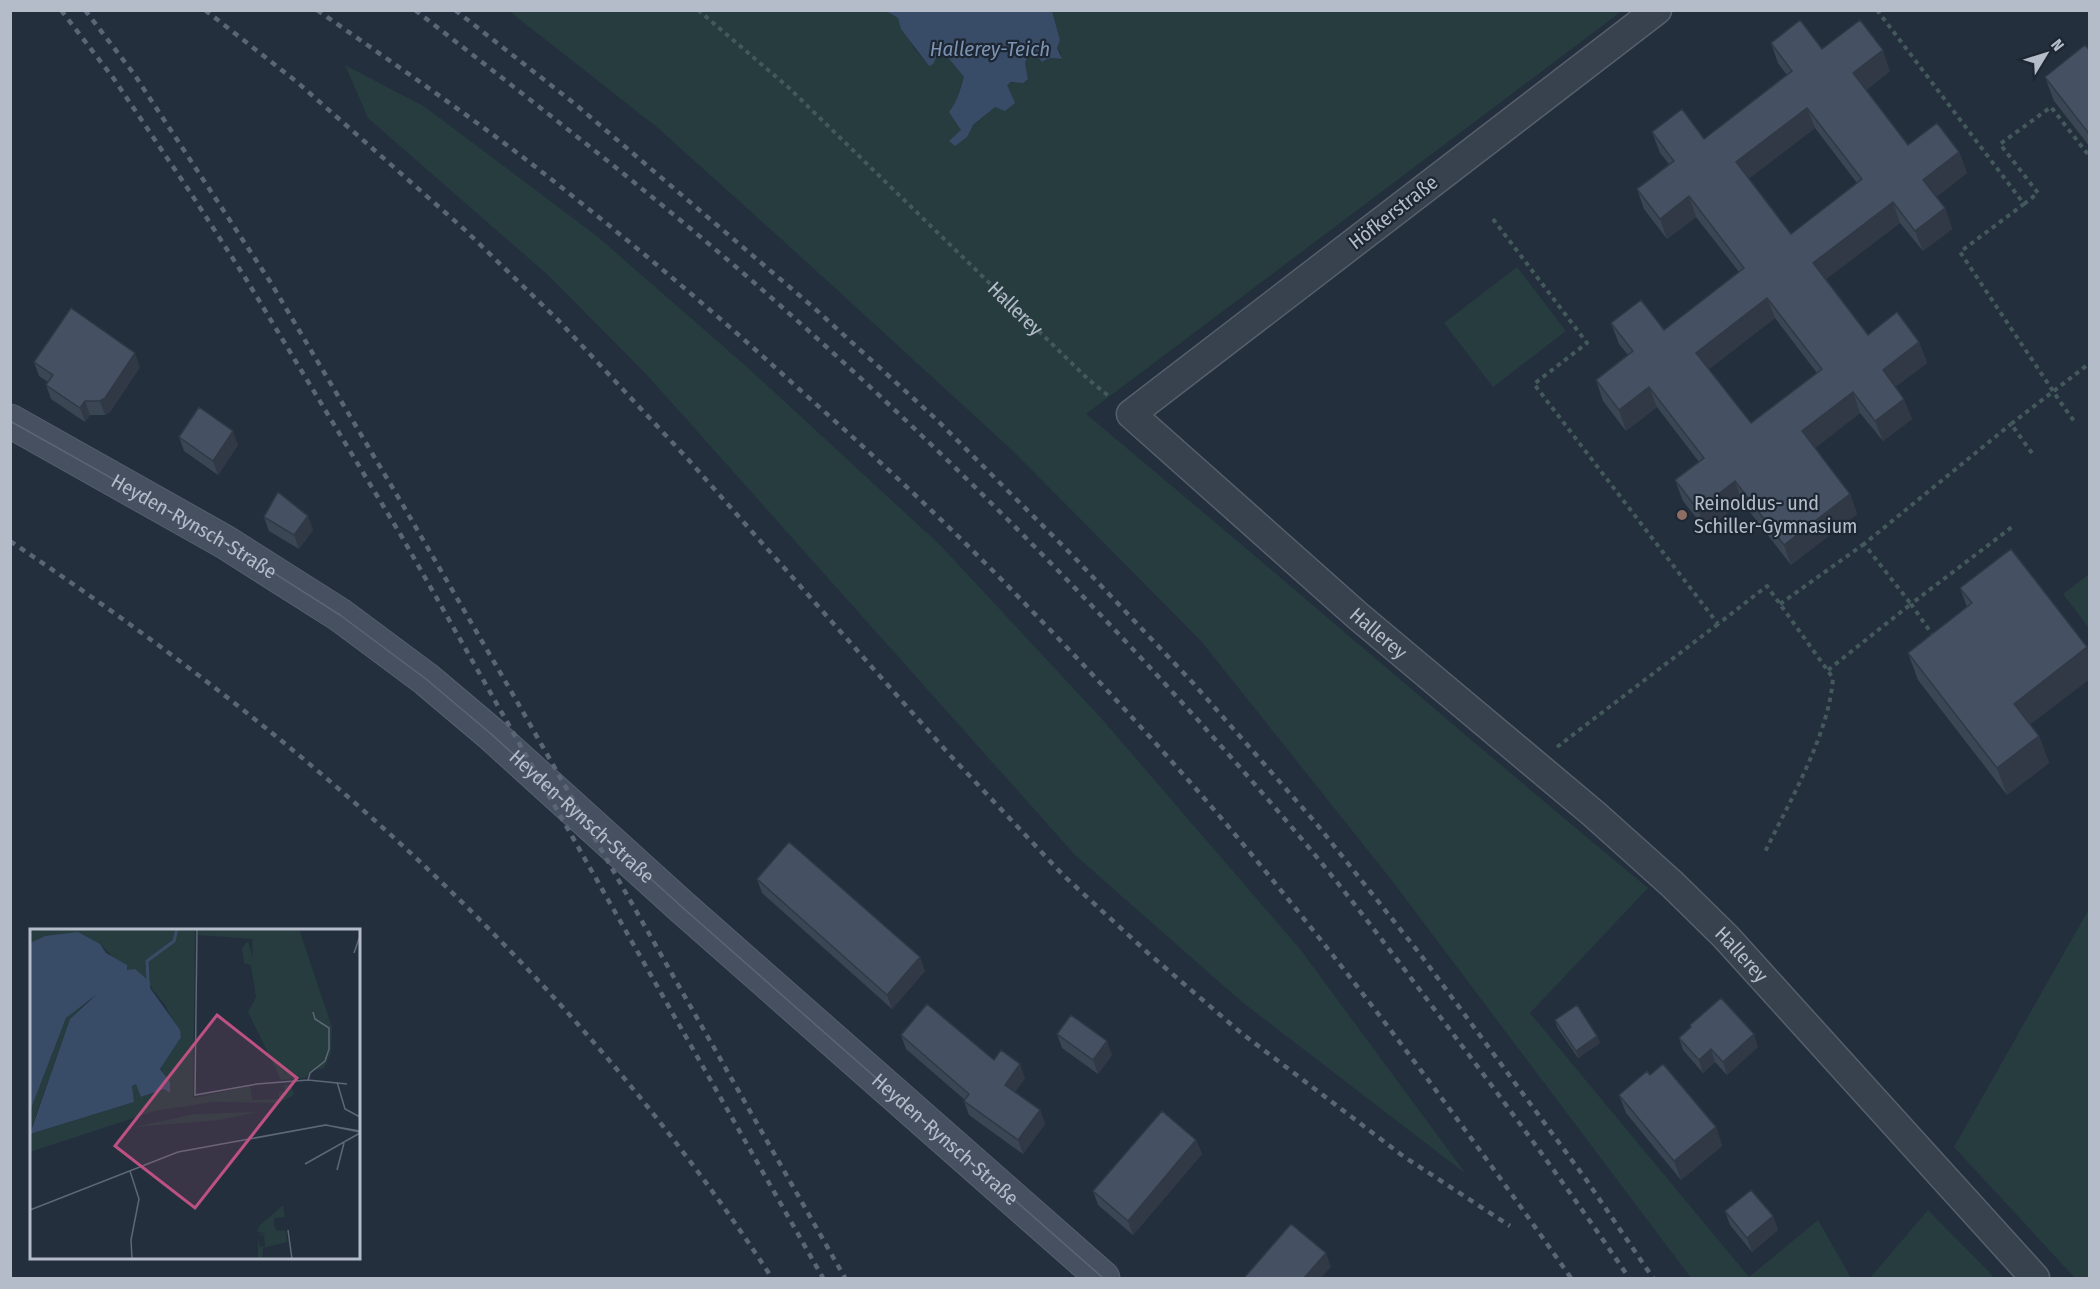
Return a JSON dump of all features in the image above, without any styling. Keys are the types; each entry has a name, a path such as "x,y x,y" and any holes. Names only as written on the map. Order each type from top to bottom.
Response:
{"main road":[{"name":"Heyden-Rynsch-Straße","path":"10,421 225,542 340,615 426,679 498,740 691,915 1103,1278"}],"street":[{"name":"Höfkerstraße","path":"1131,414 1657,10"},
{"name":"Hallerey","path":"1131,414 1359,616 1594,814 1672,884 1726,937 2035,1278"}],"path":[{"name":"Hallerey","path":"698,10 788,87 1088,379 1131,414"},
{"path":"1877,10 2024,204"},
{"path":"2074,421 1960,252 2038,193 2000,144 2051,107 2090,157"},
{"path":"1493,219 1587,343 1534,384 1718,624"},
{"path":"1780,604 1864,544 2090,363"},
{"path":"2011,424 2032,453"},
{"path":"1828,670 2012,527"},
{"path":"1864,544 1935,639"},
{"path":"1556,747 1767,586 1833,678 1832,700 1817,743 1764,854"}],"green space":[{"path":"509,11 886,11 898,18 913,47 929,66 937,56 946,55 964,77 958,104 961,131 949,141 995,106 1007,84 1028,79 1025,63 1028,56 1035,55 1044,62 1051,58 1061,60 1061,53 1057,48 1060,40 1052,11 1622,11 1086,414 1648,888 1530,1013 1749,1277 1818,1220 1851,1278 1691,1278 1390,878 1201,641 1013,451 811,266 658,128"},
{"path":"345,65 425,107 598,237 747,367 940,545 1101,718 1300,949 1466,1174 1242,1002 1075,855 647,375 549,276 368,118"},
{"path":"1517,267 1566,331 1493,387 1444,323"},
{"path":"2089,574 2089,628 2063,594"},
{"path":"2089,909 2090,1278 2075,1278 1954,1147"},
{"path":"1928,1210 1993,1276 1991,1278 1870,1278"}],"water":[{"name":"Hallerey-Teich","path":"886,11 1052,11 1060,40 1057,48 1062,59 1051,58 1042,62 1035,55 1028,56 1025,63 1028,79 1023,83 1011,82 1007,85 1015,103 1005,111 995,107 973,125 967,137 955,146 949,141 961,130 949,112 957,99 964,77 946,55 937,56 933,64 929,66 901,29 898,18"}],"building":[{"path":"1800,20 1822,49 1860,20 1883,50 1853,73 1908,145 1937,123 1959,152 1923,180 1945,208 1915,231 1893,202 1813,263 1868,335 1897,312 1919,342 1883,370 1904,399 1875,421 1853,392 1802,431 1850,494 1784,545 1735,481 1698,510 1675,480 1704,458 1649,387 1619,410 1596,380 1633,351 1611,323 1641,300 1664,330 1744,268 1689,196 1660,219 1637,189 1674,161 1652,132 1682,109 1704,139 1792,71 1771,43","holes":["1807,108 1862,179 1791,234 1736,162","1767,298 1822,369 1751,423 1696,353"]},
{"path":"2085,45 2090,51 2090,135 2045,77"},
{"path":"71,308 135,353 105,398 100,401 85,401 80,408 46,385 53,375 34,362"},
{"path":"199,407 233,431 213,461 179,437"},
{"path":"278,492 308,516 294,535 264,517"},
{"path":"2011,549 2087,647 2014,704 2039,736 1997,768 1908,653 1972,603 1960,588"},
{"path":"789,842 920,957 887,995 757,879"},
{"path":"1721,998 1754,1034 1723,1062 1711,1049 1699,1060 1679,1038 1691,1027 1690,1025"},
{"path":"927,1004 994,1060 1001,1050 1020,1064 1005,1085 1040,1110 1018,1140 964,1101 969,1094 901,1035"},
{"path":"1577,1005 1597,1036 1576,1051 1555,1020"},
{"path":"1071,1015 1107,1041 1093,1060 1057,1034"},
{"path":"1663,1064 1716,1127 1674,1161 1619,1095 1647,1071 1650,1075"},
{"path":"1162,1111 1196,1140 1128,1221 1093,1191"},
{"path":"1751,1190 1773,1216 1747,1238 1725,1211"},
{"path":"1291,1224 1326,1253 1304,1278 1244,1278"}],"tram line":[{"path":"10,421 225,542 340,615 426,679 490,733 682,907 1103,1278"}],"railway":[{"path":"61,10 114,79 190,192 246,279 402,537 823,1278"},
{"path":"85,10 134,74 271,283 515,698 845,1278"},
{"path":"205,10 297,82 464,229 558,320 686,457 948,753 1064,876 1148,953 1240,1032 1403,1156 1510,1226"},
{"path":"317,10 494,135 646,256 851,436 1002,580 1142,728 1268,874 1402,1045 1571,1278"},
{"path":"415,10 642,188 774,300 911,426 1044,556 1172,691 1295,831 1340,886 1510,1110 1629,1278"},
{"path":"455,10 575,104 813,307 936,419 1072,555 1194,684 1315,822 1420,954 1585,1178 1653,1278"},
{"path":"10,541 138,630 261,724 340,790 460,900 517,958 627,1081 727,1211 772,1278"}],"place":[{"name":"Reinoldus- und Schiller-Gymnasium","path":"1682,515"}]}
